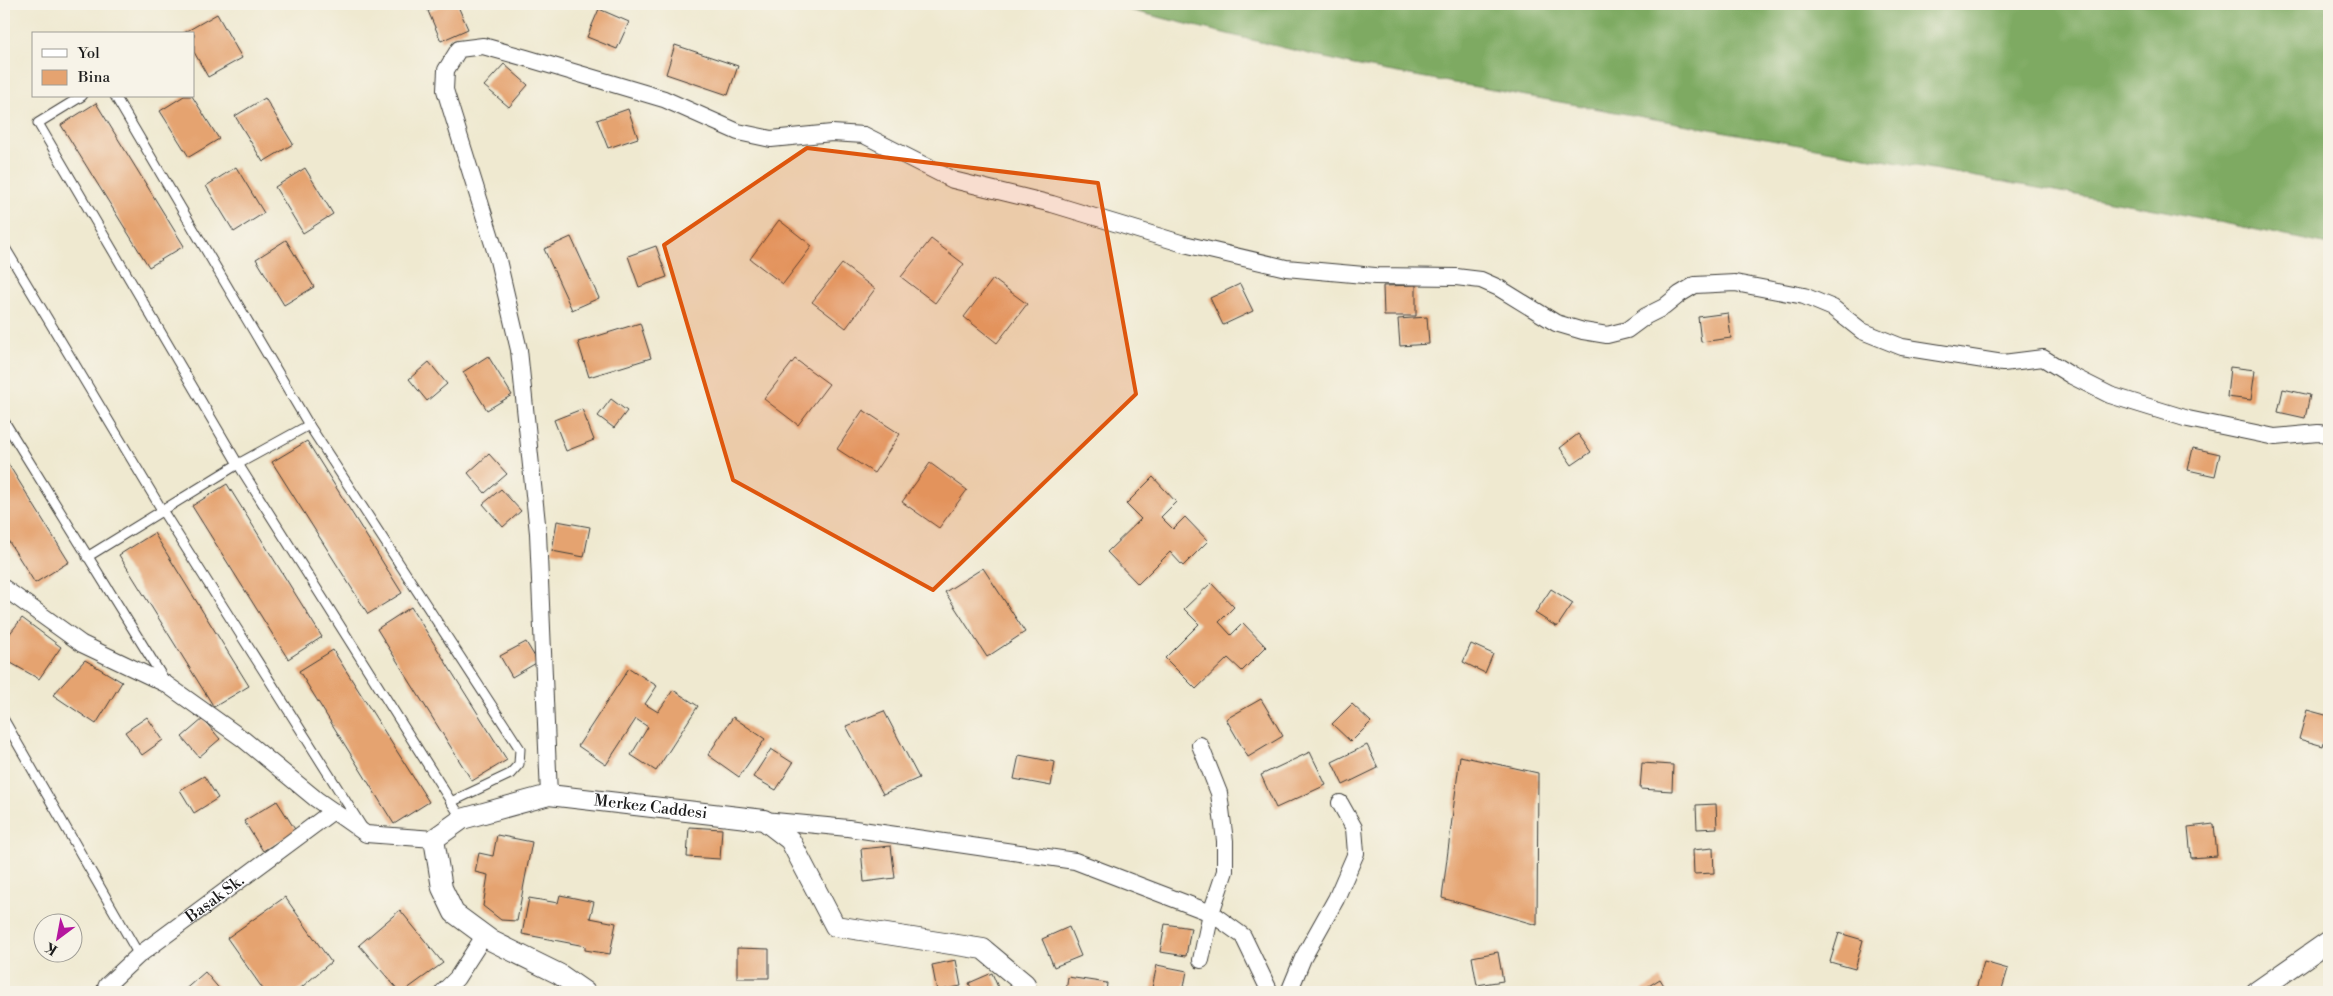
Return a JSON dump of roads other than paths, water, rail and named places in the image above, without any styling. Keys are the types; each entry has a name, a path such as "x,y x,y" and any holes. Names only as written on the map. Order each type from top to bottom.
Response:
{"street":[{"path":"549,795 538,533 519,350 498,260 445,90 446,70 459,49 483,46 526,58 664,99 746,134 771,139 832,133 864,135 953,180 1052,204 1184,244 1286,268 1375,276 1456,277 1481,280 1499,288 1556,323 1583,332 1606,336 1627,330 1646,316 1664,308 1695,285 1735,283 1804,296 1833,308 1862,331 1902,347 2003,363 2043,358 2072,376 2110,395 2188,419 2275,437 2318,433 2329,434"},
{"path":"5,588 82,644 166,684 243,739 333,811 366,834 434,839 442,888 454,913 484,936 559,974 585,992"},
{"path":"1200,745 1219,793 1225,841 1225,871 1211,912 1201,960"},
{"name":"Merkez Caddesi","path":"434,839 456,811 549,795 764,820"},
{"path":"1289,992 1303,958 1336,899 1356,852 1354,828 1340,803"},
{"name":"Başak Sk.","path":"104,992 108,985 139,955 333,811"},
{"path":"764,820 848,828 1075,860 1211,912 1243,936 1270,992"},
{"path":"764,820 790,840 835,926 983,950 1025,984 1026,992"},
{"path":"443,992 457,978 484,936"},
{"path":"2256,992 2329,941"}],"lane":[{"path":"79,98 38,123 238,464 456,811 510,774 519,764 520,749 310,425 116,98"},
{"path":"4,246 162,510 366,834"},
{"path":"4,421 166,684"},
{"path":"87,557 238,464 310,425"},
{"path":"4,720 139,955"}]}
